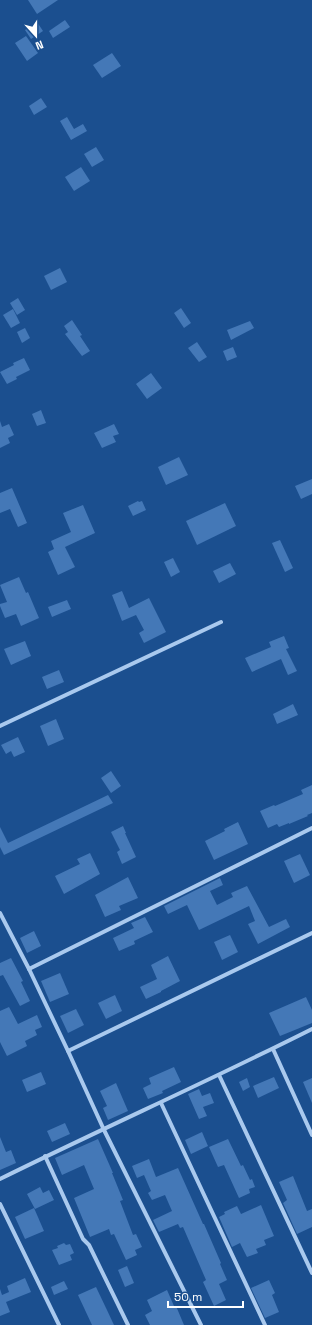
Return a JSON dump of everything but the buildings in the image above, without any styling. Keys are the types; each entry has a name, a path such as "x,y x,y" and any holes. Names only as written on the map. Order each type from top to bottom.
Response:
{"street":[{"path":"0,726 221,622"},
{"path":"29,969 312,828"},
{"path":"0,913 29,969 104,1130 201,1325"},
{"path":"68,1051 312,933"},
{"path":"0,1179 45,1156 161,1103 312,1029"},
{"path":"273,1049 312,1135"},
{"path":"219,1075 312,1273"},
{"path":"161,1103 265,1325"},
{"path":"45,1156 83,1239 89,1245 128,1325"},
{"path":"0,1204 59,1325"}]}
